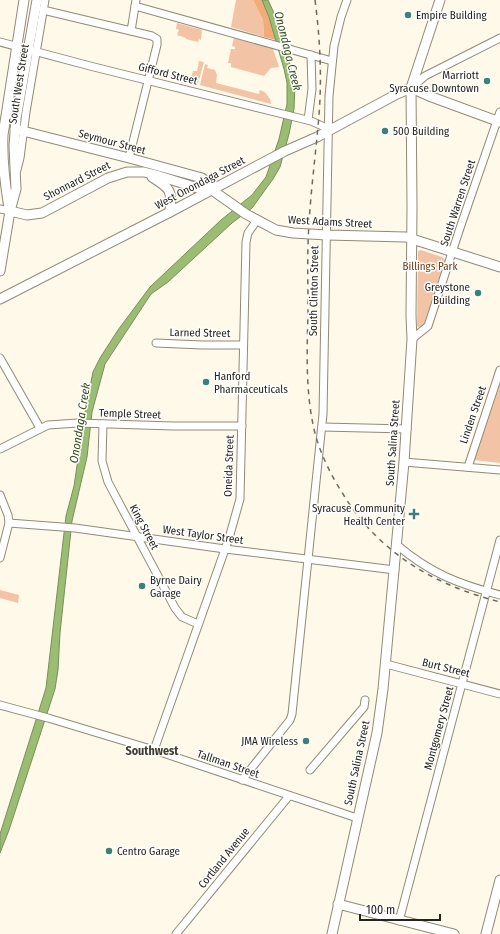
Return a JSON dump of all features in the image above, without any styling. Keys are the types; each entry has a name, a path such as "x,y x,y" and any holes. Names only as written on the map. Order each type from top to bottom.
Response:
{"main road":[{"name":"South West Street","path":"10,211 2,153 2,126 24,0"},
{"name":"South West Street","path":"0,271 10,211 16,189 14,146 19,130 32,50 37,0"},
{"name":"South Salina Street","path":"332,934 377,733 386,664 407,429 412,339 410,316 412,238 411,88 440,0"},
{"path":"411,88 429,96 499,118"},
{"name":"West Onondaga Street","path":"0,299 285,151 411,88"},
{"name":"Seymour Street","path":"19,130 202,178 208,183 212,190"},
{"name":"Shonnard Street","path":"10,211 34,215 56,206 114,176 127,172 144,172 204,190 212,190"},
{"path":"144,172 168,188 171,197 170,212"},
{"name":"West Adams Street","path":"212,190 246,214 276,230 294,233 327,235 412,238 453,252 499,264"},
{"path":"486,934 500,880"},
{"path":"338,904 454,934"}],"street":[{"name":"South West Street","path":"32,50 45,0"},
{"name":"South Clinton Street","path":"242,780 290,720 292,714 323,414 329,96 334,46 347,0"},
{"path":"131,30 135,3 332,61"},
{"path":"43,10 131,30 152,36 158,41 129,158"},
{"path":"411,88 425,76 500,38"},
{"name":"Gifford Street","path":"0,42 282,113 308,120 329,130"},
{"path":"308,120 312,90 311,55"},
{"name":"South Warren Street","path":"412,339 428,326 499,118"},
{"name":"Seymour Street","path":"2,126 19,130"},
{"name":"Shonnard Street","path":"0,208 10,211"},
{"name":"Oneida Street","path":"154,750 225,549 240,499 246,242 248,233 257,220"},
{"name":"Larned Street","path":"156,343 243,345"},
{"path":"0,358 40,428"},
{"name":"Linden Street","path":"468,467 500,370"},
{"name":"Temple Street","path":"0,449 48,425 78,423 174,426 242,426"},
{"name":"King Street","path":"102,424 101,452 104,472 108,482 179,614 182,617 198,624"},
{"path":"322,427 407,429"},
{"path":"404,462 500,470"},
{"path":"0,495 8,515 9,523 0,558"},
{"name":"West Taylor Street","path":"9,523 75,528 307,560 394,570"},
{"name":"Montgomery Street","path":"399,921 500,540"},
{"path":"397,546 431,570 451,580 486,592 500,595"},
{"name":"Burt Street","path":"386,664 500,694"},
{"path":"310,770 364,707 365,700"},
{"name":"Tallman Street","path":"1,708 48,718 154,750 357,818"},
{"name":"Cortland Avenue","path":"176,934 289,796"}],"green space":[{"path":"236,0 253,0 263,20 264,37 231,27"},
{"path":"177,23 202,30 201,40 199,39 198,42 177,35 179,30 176,29"},
{"path":"234,38 273,49 279,67 271,68 264,76 231,67 231,63 228,63 231,49 235,49 235,47 232,46"},
{"path":"199,61 204,62 198,84 190,82 193,71 197,71"},
{"path":"205,64 208,65 207,68 215,70 217,75 216,83 259,94 260,90 266,93 271,104 200,85"},
{"name":"Billings Park","path":"421,250 442,257 445,260 423,327 420,328 417,326 418,251"},
{"path":"499,381 500,463 473,460"},
{"path":"0,590 19,595 18,603 0,598"}],"shaded area":[{"path":"253,0 263,1 276,40 264,37 263,20"},
{"path":"262,0 268,0 280,26 295,84 294,109 280,167 252,208 232,223 168,282 151,294 105,364 92,412 87,457 72,521 55,689 9,830 0,853 0,834 46,688 66,516 74,486 85,412 93,372 118,330 150,287 221,220 252,195 266,177 279,139 287,104 287,83 269,17"}],"railway":[{"path":"315,0 319,43 320,86 319,115 308,235 307,359 308,390 312,422 316,437 328,467 343,494 357,515 391,550 410,564 431,576 476,595 500,602"}],"place":[{"name":"Empire Building","path":"408,15"},
{"name":"Marriott Syracuse Downtown","path":"487,81"},
{"name":"500 Building","path":"385,131"},
{"name":"Greystone Building","path":"478,293"},
{"name":"Hanford Pharmaceuticals","path":"206,382"},
{"name":"Syracuse Community Health Center","path":"414,514"},
{"name":"Byrne Dairy Garage","path":"142,586"},
{"name":"JMA Wireless","path":"306,741"},
{"name":"Centro Garage","path":"109,851"}],"district":[{"name":"Southwest","path":"152,751"}],"water label":[{"name":"Onondaga Creek","path":"288,51"},
{"name":"Onondaga Creek","path":"80,423"}]}
